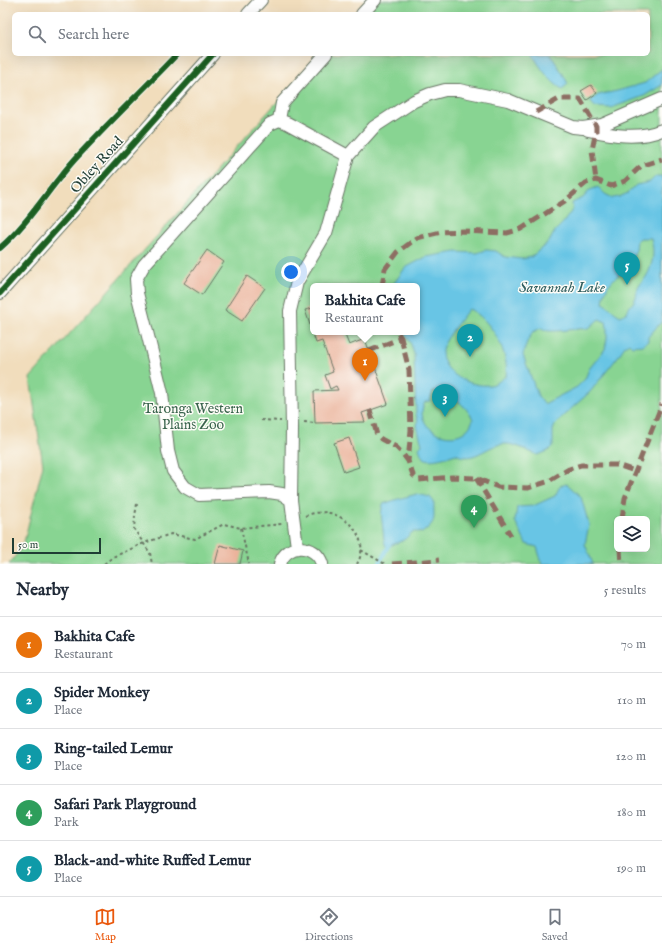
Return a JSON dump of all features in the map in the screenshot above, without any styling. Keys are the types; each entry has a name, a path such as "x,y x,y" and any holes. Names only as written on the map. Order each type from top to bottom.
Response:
{"street":[{"path":"250,12 261,0"},
{"path":"364,12 375,0"},
{"name":"Obley Road","path":"0,293 211,56"},
{"path":"279,120 282,103 324,56"},
{"path":"297,547 291,500 292,429 290,311 297,282 326,233 348,156 374,127 414,102 430,94 445,90 459,90 508,100 573,127 614,136 633,136 655,133 662,130"},
{"path":"583,128 602,125 662,99"},
{"path":"291,500 282,494 269,492 199,496 185,488 173,471 168,451 162,393 137,293 136,279 144,265 270,124 279,120 287,123 348,156"},
{"path":"280,564 285,554 297,547 311,549 317,554 322,564"}],"path":[{"path":"137,504 134,529 150,553 152,564"},
{"path":"104,564 113,557 144,543 171,534 195,539 224,524 241,528 279,525 310,514 329,513 342,518 354,526 360,540 361,550 357,564"},
{"path":"241,528 249,564"},
{"path":"361,550 385,564"}],"green space":[{"name":"Taronga Western Plains Zoo","path":"369,0 662,0 662,564 9,564 20,550 24,542 43,465 30,378 318,56 650,56 650,12 358,12"}],"water":[{"path":"533,56 551,56 568,84 562,89 545,73"},
{"path":"662,69 662,85 644,96 611,108 595,107 590,101 598,95 645,83"},
{"name":"Savannah Lake","path":"656,176 662,176 662,321 648,337 648,341 643,345 632,346 629,343 625,346 590,392 555,425 553,430 553,446 548,451 538,455 517,446 503,444 491,447 468,457 456,454 444,458 429,460 423,457 419,448 422,445 417,426 418,421 416,414 414,354 411,344 406,335 420,335 420,283 394,283 405,268 426,257 456,252 477,253 486,250 496,251 505,257 522,259 531,257 549,242 555,231 573,209 572,203 583,198 590,190 598,187 605,194 613,198 628,193 636,185 650,182","holes":["641,238 651,238 653,248 652,263 646,277 638,288 634,301 627,312 621,316 603,303 604,295 608,286 613,280 630,265 636,250 637,240","469,309 484,320 491,328 502,347 505,357 506,376 494,384 483,385 467,382 453,373 447,367 444,360 442,352 445,343","599,319 606,322 607,338 605,349 589,369 585,379 577,387 544,404 538,396 523,355 527,342 533,332 541,328 548,331 589,328","433,391 446,394 465,408 473,419 468,429 459,434 450,436 440,434 431,429 424,422 422,412 425,402 430,401"]},
{"path":"567,484 581,497 589,525 585,544 593,564 542,564 537,547 526,544 515,521 517,507 533,506 555,496 560,486"},
{"path":"417,494 430,497 434,502 433,522 422,533 412,532 402,541 387,548 384,542 382,517 383,504"}],"building":[{"path":"591,85 597,93 587,100 581,91"},
{"path":"207,250 224,262 202,295 184,283"},
{"path":"247,276 265,288 242,321 225,310"},
{"path":"310,309 310,325 305,310"},
{"path":"313,335 345,335 349,345 365,339 388,404 362,413 365,422 315,423 314,391 338,390 336,386 330,389 325,375 333,372 322,341 316,343"},
{"path":"349,438 359,467 344,472 334,443"},
{"path":"220,545 243,551 240,564 215,564"}],"waterway":[{"path":"379,564 389,545"}],"marked path":[{"path":"536,112 559,99 580,99 596,126 592,150 596,180"},
{"path":"383,283 385,269 398,252 417,238 441,232 463,231 507,233 521,229 565,201 586,183 596,180 611,186 625,181 641,166 662,159"},
{"path":"369,351 401,338 399,335"},
{"path":"401,338 409,370 411,430 408,461"},
{"path":"622,516 625,498 662,404"},
{"path":"370,410 377,435 381,439 396,447 402,453 408,461 413,475 419,480 452,477 476,478 498,487 528,488 547,482 569,469 581,465 617,465 635,471"},
{"path":"476,478 511,536"},
{"path":"620,552 621,564"},
{"path":"392,564 439,560"}],"cycle path":[{"path":"0,248 21,227 77,157 175,56"},
{"path":"0,293 211,56"}],"place":[{"name":"Black-and-white Ruffed Lemur","path":"627,285"},
{"name":"Spider Monkey","path":"470,357"},
{"name":"Bakhita Cafe","path":"365,381"},
{"name":"Ring-tailed Lemur","path":"445,417"},
{"name":"Safari Park Playground","path":"474,528"}]}
